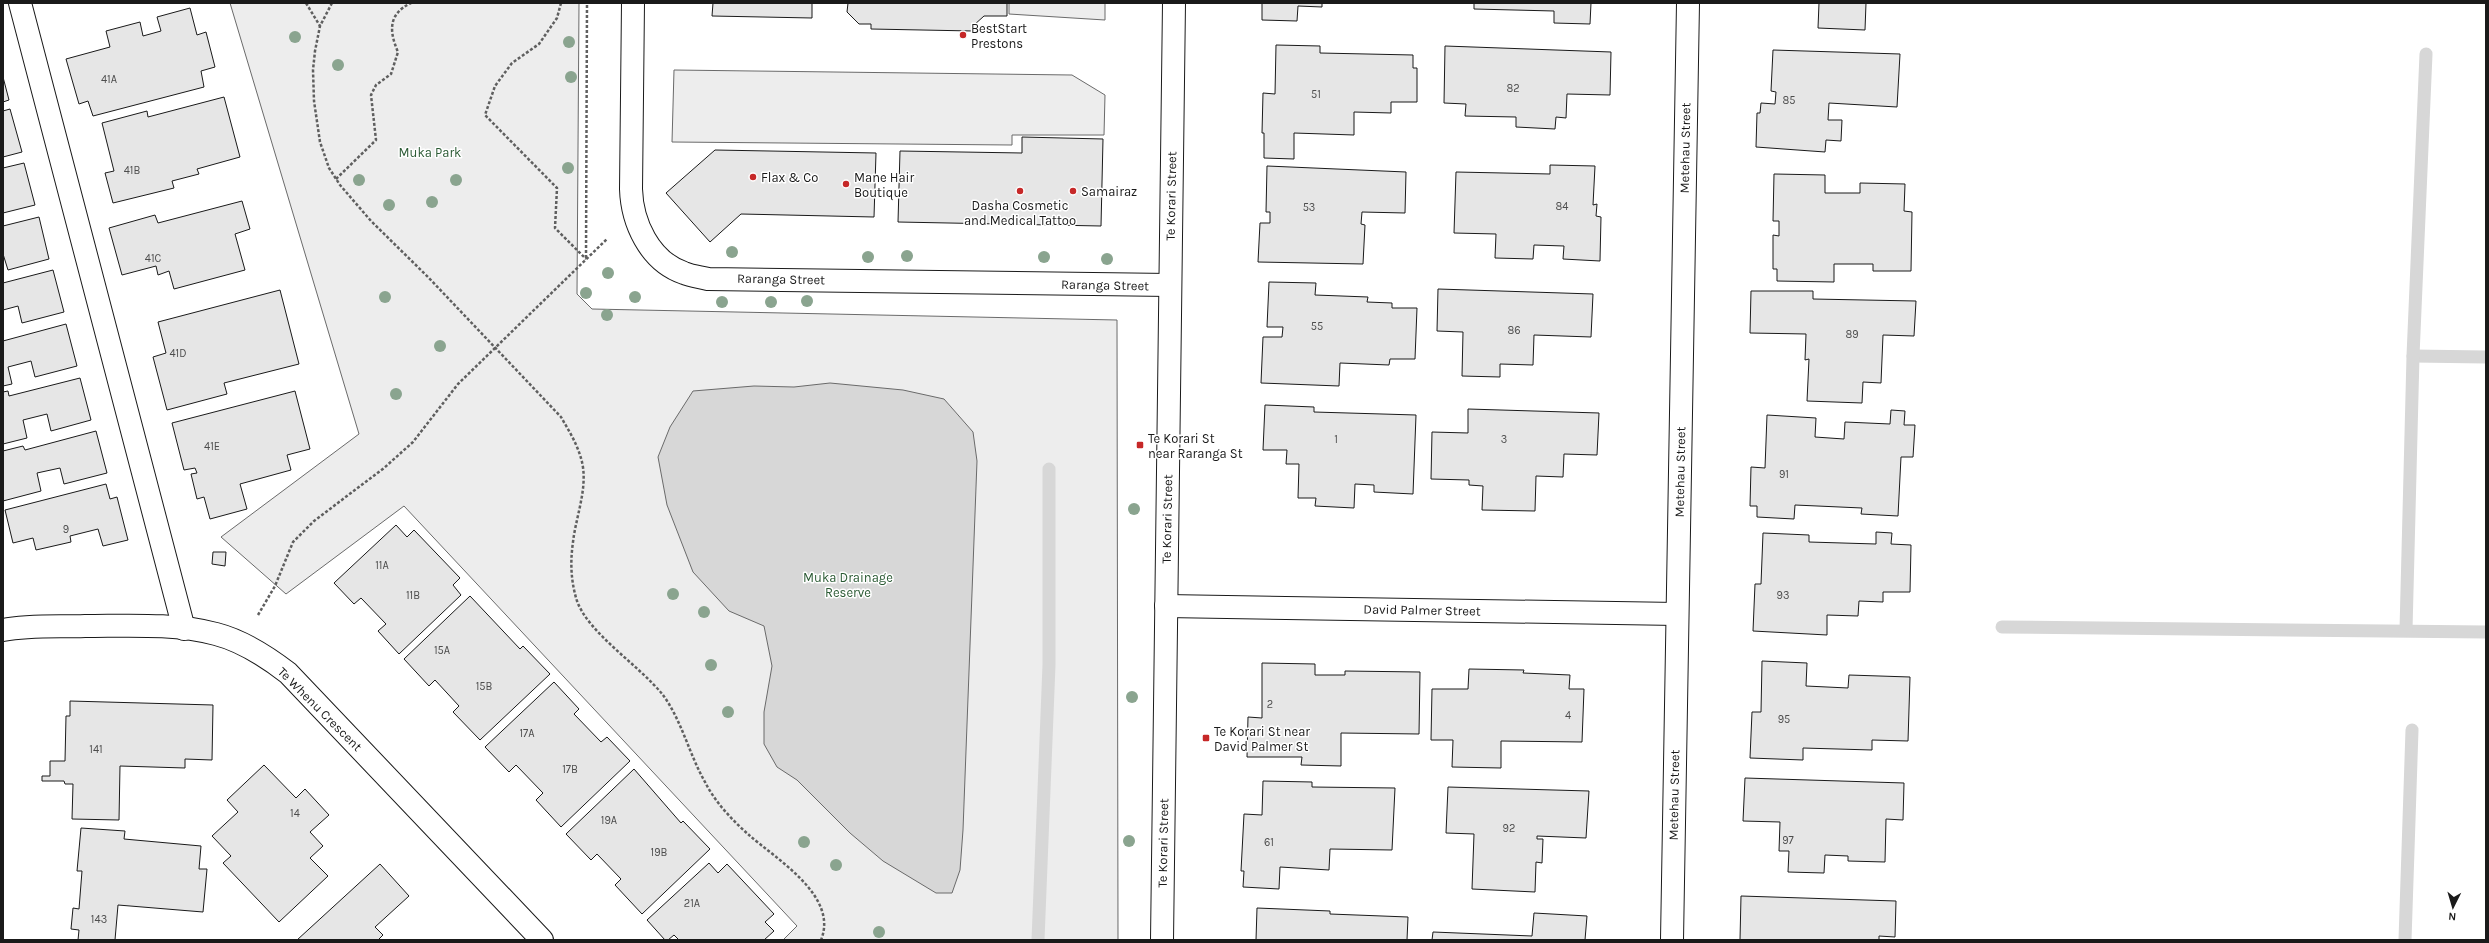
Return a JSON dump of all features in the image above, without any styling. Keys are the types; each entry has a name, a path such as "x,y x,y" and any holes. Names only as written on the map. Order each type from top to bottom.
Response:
{"street":[{"path":"20,3 184,629"},
{"name":"Raranga Street","path":"633,3 631,188 633,213 640,231 650,246 664,261 682,273 708,279 1170,285"},
{"name":"Te Korari Street","path":"1162,940 1174,3"},
{"name":"Metehau Street","path":"1672,940 1688,3"},
{"name":"David Palmer Street","path":"1166,606 1677,614"},
{"name":"Te Whenu Crescent","path":"3,630 44,627 131,626 184,629 216,634 240,642 266,656 288,673 542,940"}],"path":[{"path":"306,3 320,26"},
{"path":"332,3 320,26 315,51 314,101 320,142 329,168 336,179 371,221 428,277 561,417 575,441 582,463 583,486 571,560 571,578 578,603 597,632 648,676 664,697 705,783 721,806 748,835 795,872 818,901 825,920 821,940"},
{"path":"336,179 376,140 371,95 376,85 391,74 398,52 391,35 394,18 405,6 411,3"},
{"path":"561,3 557,18 539,44 512,63 495,86 485,116 557,188 555,228 586,259"},
{"path":"586,259 587,3"},
{"path":"240,642 275,586 293,542 314,521 384,468 413,442 458,384 494,347 633,213"}],"shaded area":[{"name":"Muka Drainage Reserve","path":"230,3 579,3 577,294 592,309 1117,320 1118,940 783,940 797,926 404,506 286,594 221,537 359,434"},
{"path":"1009,3 1105,3 1105,20 1009,14"},
{"path":"674,70 1072,75 1105,95 1104,135 1012,135 1012,145 672,142"},
{"path":"830,383 903,390 944,399 973,432 977,461 963,830 960,870 952,893 936,893 883,861 850,833 797,780 777,767 764,744 764,712 772,666 764,626 729,611 693,572 667,505 658,457 670,427 693,391 754,386 794,387"}],"building":[{"path":"713,3 812,3 812,18 712,16"},
{"path":"848,3 1007,3 1007,16 984,16 974,25 973,31 871,29 871,24 859,24 847,12"},
{"path":"1262,3 1322,3 1322,7 1298,6 1297,21 1262,20"},
{"path":"1474,3 1591,3 1590,24 1554,23 1554,11 1474,9"},
{"path":"1819,3 1866,3 1865,30 1818,28"},
{"path":"190,8 197,35 206,32 215,67 201,71 204,87 93,116 88,101 79,104 66,59 110,47 106,31 140,22 143,36 161,31 157,17"},
{"path":"1276,45 1320,46 1320,53 1413,55 1413,68 1417,68 1417,102 1391,102 1391,113 1354,112 1354,135 1294,133 1294,159 1264,158 1264,133 1262,133 1263,93 1275,94"},
{"path":"1445,46 1611,52 1610,95 1567,94 1566,118 1556,117 1555,129 1516,127 1516,117 1465,116 1466,104 1444,103"},
{"path":"1773,50 1900,54 1897,107 1829,103 1828,120 1842,120 1841,141 1826,140 1825,152 1756,147 1757,113 1760,113 1761,103 1775,104 1776,92 1771,91"},
{"path":"3,77 9,100 3,102"},
{"path":"224,97 240,157 197,169 199,174 172,181 174,188 113,203 105,173 114,171 102,123 147,111 148,117"},
{"path":"10,109 22,152 3,157 3,111"},
{"path":"1022,137 1103,139 1101,226 898,222 900,151 1022,153"},
{"path":"715,150 876,153 874,217 741,214 710,242 666,193"},
{"path":"24,163 35,205 3,213 3,168"},
{"path":"1550,165 1595,166 1593,205 1597,204 1596,216 1601,217 1600,261 1563,259 1564,246 1534,245 1533,259 1495,258 1496,234 1454,233 1456,172 1550,174"},
{"path":"1267,166 1406,172 1405,213 1362,212 1361,224 1365,225 1363,264 1258,262 1260,223 1270,223 1270,212 1266,212"},
{"path":"1774,174 1825,175 1825,193 1860,193 1860,183 1905,184 1904,211 1912,212 1911,271 1873,271 1873,264 1834,264 1834,282 1777,281 1777,269 1773,269 1773,235 1779,236 1779,221 1773,221"},
{"path":"242,201 250,229 235,234 245,270 174,289 169,271 158,275 156,266 122,275 109,228 155,215 158,223"},
{"path":"39,217 49,259 8,270 3,254 3,226"},
{"path":"53,270 64,312 22,323 18,306 3,310 3,283"},
{"path":"1269,282 1316,283 1315,295 1368,297 1367,302 1392,303 1392,308 1417,308 1415,359 1390,359 1389,365 1340,363 1339,386 1261,383 1263,337 1282,337 1283,327 1267,327"},
{"path":"1438,289 1593,294 1591,337 1534,335 1533,365 1500,364 1500,377 1462,376 1463,332 1437,331"},
{"path":"280,290 299,364 224,383 227,394 167,410 153,357 166,353 158,322"},
{"path":"1751,291 1813,291 1813,299 1916,301 1914,336 1883,335 1881,383 1863,382 1862,403 1807,401 1809,359 1805,360 1806,334 1750,333"},
{"path":"66,324 77,366 35,377 31,361 8,367 12,384 3,386 3,341"},
{"path":"80,378 91,420 51,431 47,414 23,420 27,438 3,444 3,392 8,391 9,396"},
{"path":"295,391 310,449 287,455 291,470 240,484 247,509 210,519 204,497 197,499 191,474 197,473 195,468 184,470 172,423"},
{"path":"1265,405 1314,407 1314,412 1416,415 1413,494 1374,492 1374,485 1355,484 1354,508 1315,506 1316,498 1298,498 1299,464 1286,464 1287,450 1263,450"},
{"path":"1468,409 1599,413 1597,455 1564,454 1563,477 1536,476 1535,511 1482,510 1483,486 1469,485 1469,480 1431,479 1432,432 1468,433"},
{"path":"1891,410 1905,411 1904,425 1915,425 1913,457 1901,457 1898,516 1861,514 1862,508 1795,505 1794,519 1757,517 1757,506 1750,506 1751,467 1765,468 1767,415 1816,418 1815,437 1844,439 1845,422 1890,424"},
{"path":"96,431 107,473 64,484 60,468 37,473 41,491 3,501 3,451 23,446 25,450"},
{"path":"106,484 110,499 117,497 128,540 103,546 98,529 70,536 71,542 36,550 33,538 13,543 5,510"},
{"path":"396,525 407,537 414,530 460,578 453,585 461,595 399,654 378,631 386,624 361,598 354,604 334,583"},
{"path":"1876,532 1892,533 1891,544 1911,545 1910,592 1883,592 1883,602 1859,601 1858,616 1827,615 1827,635 1753,631 1755,584 1761,584 1763,533 1809,535 1809,542 1876,544"},
{"path":"213,552 226,552 225,566 212,564"},
{"path":"470,596 520,649 523,646 550,674 480,740 453,712 459,706 435,680 429,686 404,659"},
{"path":"1762,661 1807,663 1806,686 1848,688 1849,675 1910,677 1908,741 1872,740 1872,750 1803,748 1803,760 1750,758 1752,712 1761,712"},
{"path":"1262,663 1315,664 1315,675 1345,675 1345,671 1420,672 1419,734 1341,733 1341,766 1301,765 1302,757 1247,757 1248,717 1262,718"},
{"path":"1469,669 1524,670 1523,673 1570,675 1569,689 1584,689 1582,742 1501,741 1501,768 1452,767 1453,740 1431,740 1432,689 1468,689"},
{"path":"554,682 579,709 574,714 601,742 607,737 630,761 561,827 536,800 543,793 516,765 509,772 485,747"},
{"path":"70,701 213,705 212,760 185,759 185,768 120,766 119,820 72,819 73,784 65,784 64,781 42,781 42,776 50,776 50,761 65,761 66,716 70,716"},
{"path":"264,765 296,798 305,789 329,815 310,832 323,846 310,858 328,876 279,922 223,863 231,856 212,836 238,812 227,800"},
{"path":"634,769 681,823 683,821 710,849 642,914 615,885 621,879 597,854 591,860 566,834"},
{"path":"1745,778 1904,783 1903,820 1886,819 1885,862 1848,861 1848,856 1825,855 1824,873 1788,872 1789,851 1779,851 1780,822 1743,821"},
{"path":"1263,781 1312,782 1312,787 1395,788 1392,850 1330,849 1329,870 1280,867 1279,889 1243,887 1244,871 1241,871 1244,814 1262,815"},
{"path":"1448,787 1589,791 1586,838 1537,836 1537,839 1543,839 1542,863 1536,862 1535,892 1472,889 1474,834 1446,833"},
{"path":"81,828 125,831 124,839 201,846 199,869 207,869 203,912 118,905 115,940 78,940 79,930 71,929 73,908 79,909 82,871 77,871"},
{"path":"709,863 718,873 727,864 774,914 765,922 774,931 764,940 679,940 674,935 668,940 665,940 647,920"},
{"path":"380,864 409,896 375,927 383,935 378,940 297,940"},
{"path":"1741,896 1896,901 1895,937 1879,936 1879,940 1740,940"},
{"path":"1257,908 1330,911 1330,914 1408,917 1407,940 1256,940"},
{"path":"1534,913 1587,916 1585,940 1432,940 1433,932 1532,936"}],"waterway":[{"path":"2406,630 2413,356 2426,54"},
{"path":"2413,356 2486,357"},
{"path":"1038,940 1049,665 1049,469"},
{"path":"2002,627 2486,632"},
{"path":"2405,940 2412,730"}],"place":[{"name":"BestStart Prestons","path":"963,35"},
{"name":"Flax & Co","path":"753,177"},
{"name":"Mane Hair Boutique","path":"846,184"},
{"name":"Dasha Cosmetic and Medical Tattoo","path":"1020,191"},
{"name":"Samairaz","path":"1073,191"},
{"name":"Te Korari St near Raranga St","path":"1140,445"},
{"name":"Te Korari St near David Palmer St","path":"1206,738"}],"park label":[{"name":"Muka Park","path":"430,152"}]}
